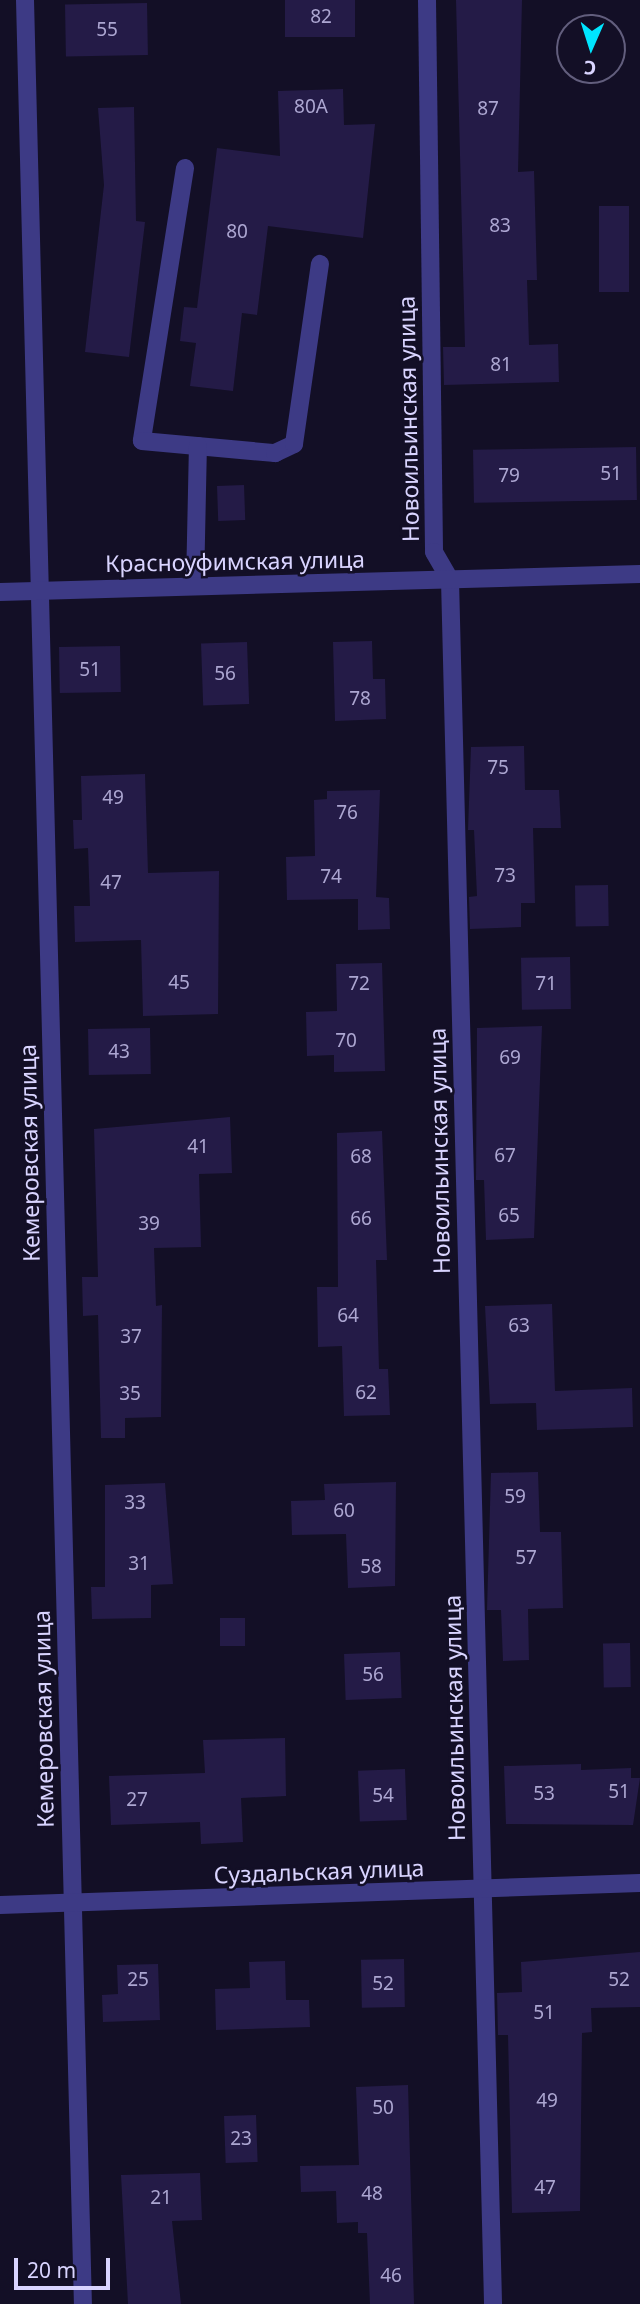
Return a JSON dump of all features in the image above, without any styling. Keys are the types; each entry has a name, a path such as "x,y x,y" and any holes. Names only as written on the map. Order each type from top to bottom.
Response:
{"street":[{"name":"Кемеровская улица","path":"25,0 83,2304"},
{"name":"Новоильинская улица","path":"427,0 434,552 450,580 493,2304"},
{"path":"186,168 142,441 275,453 294,443 320,264"},
{"path":"195,586 198,446"},
{"name":"Красноуфимская улица","path":"0,592 640,574"},
{"name":"Суздальская улица","path":"0,1905 640,1884"}],"building":[{"path":"285,0 355,0 355,37 285,37"},
{"path":"456,0 522,0 518,172 534,171 537,280 527,280 529,345 558,344 559,382 444,385 443,347 465,347"},
{"path":"147,3 148,55 66,56 65,4"},
{"path":"343,89 344,125 375,124 363,238 268,226 257,315 242,313 233,391 190,386 196,343 180,341 184,307 197,308 217,148 280,156 278,91"},
{"path":"134,107 136,221 145,222 129,357 85,352 104,185 98,108"},
{"path":"599,206 629,206 629,292 599,292"},
{"path":"636,447 637,500 474,503 473,450"},
{"path":"244,485 245,520 218,521 217,486"},
{"path":"372,641 373,679 385,679 386,719 335,721 333,642"},
{"path":"247,642 249,704 203,706 201,644"},
{"path":"120,646 121,692 60,693 59,647"},
{"path":"524,746 525,790 559,790 561,828 533,828 535,903 521,903 521,927 470,929 469,897 477,896 474,830 468,830 471,747"},
{"path":"145,774 148,873 219,871 218,1014 143,1016 141,940 75,942 74,906 90,906 88,848 74,849 73,820 82,820 81,776"},
{"path":"380,790 376,897 389,898 390,929 358,930 358,899 287,900 286,857 315,856 314,800 327,799 327,791"},
{"path":"608,885 609,926 576,927 575,886"},
{"path":"570,957 571,1009 522,1010 521,958"},
{"path":"382,963 385,1071 334,1072 334,1055 307,1056 306,1012 337,1011 336,964"},
{"path":"542,1026 534,1238 486,1240 484,1180 476,1180 477,1028"},
{"path":"150,1028 151,1074 89,1075 88,1029"},
{"path":"230,1117 232,1173 199,1174 201,1247 154,1248 156,1306 162,1305 161,1417 125,1418 125,1438 101,1438 98,1315 83,1316 82,1277 98,1277 94,1129"},
{"path":"382,1131 387,1260 376,1260 379,1369 388,1369 390,1415 344,1416 342,1346 318,1347 317,1287 338,1287 337,1133"},
{"path":"552,1304 555,1391 632,1388 633,1427 537,1430 536,1403 490,1404 485,1306"},
{"path":"538,1472 540,1532 561,1532 563,1608 528,1609 529,1660 503,1661 501,1610 487,1610 491,1473"},
{"path":"396,1482 395,1586 348,1588 346,1534 292,1535 291,1501 325,1500 324,1484"},
{"path":"165,1483 173,1584 151,1585 151,1618 92,1619 91,1587 105,1587 105,1485"},
{"path":"220,1618 245,1618 245,1646 220,1646"},
{"path":"603,1643 630,1643 631,1687 604,1687"},
{"path":"400,1652 402,1698 346,1700 344,1654"},
{"path":"285,1738 286,1796 241,1798 243,1842 201,1844 200,1822 111,1825 109,1776 205,1773 203,1740"},
{"path":"581,1764 581,1770 631,1768 631,1778 640,1778 633,1825 506,1824 504,1766"},
{"path":"405,1769 407,1820 360,1822 358,1771"},
{"path":"640,1952 640,2007 591,2008 592,2032 582,2033 580,2211 512,2213 508,2035 498,2035 497,1993 522,1992 521,1962"},
{"path":"404,1959 405,2007 362,2008 361,1960"},
{"path":"285,1961 286,2000 309,2000 310,2027 216,2030 215,1989 250,1988 249,1962"},
{"path":"158,1964 160,2020 103,2022 102,1995 118,1994 117,1965"},
{"path":"408,2085 414,2304 370,2304 367,2233 358,2233 358,2222 337,2223 336,2191 301,2192 300,2166 359,2165 356,2087"},
{"path":"256,2115 258,2162 226,2163 224,2116"},
{"path":"200,2173 202,2220 172,2221 181,2304 128,2304 121,2175"}]}
